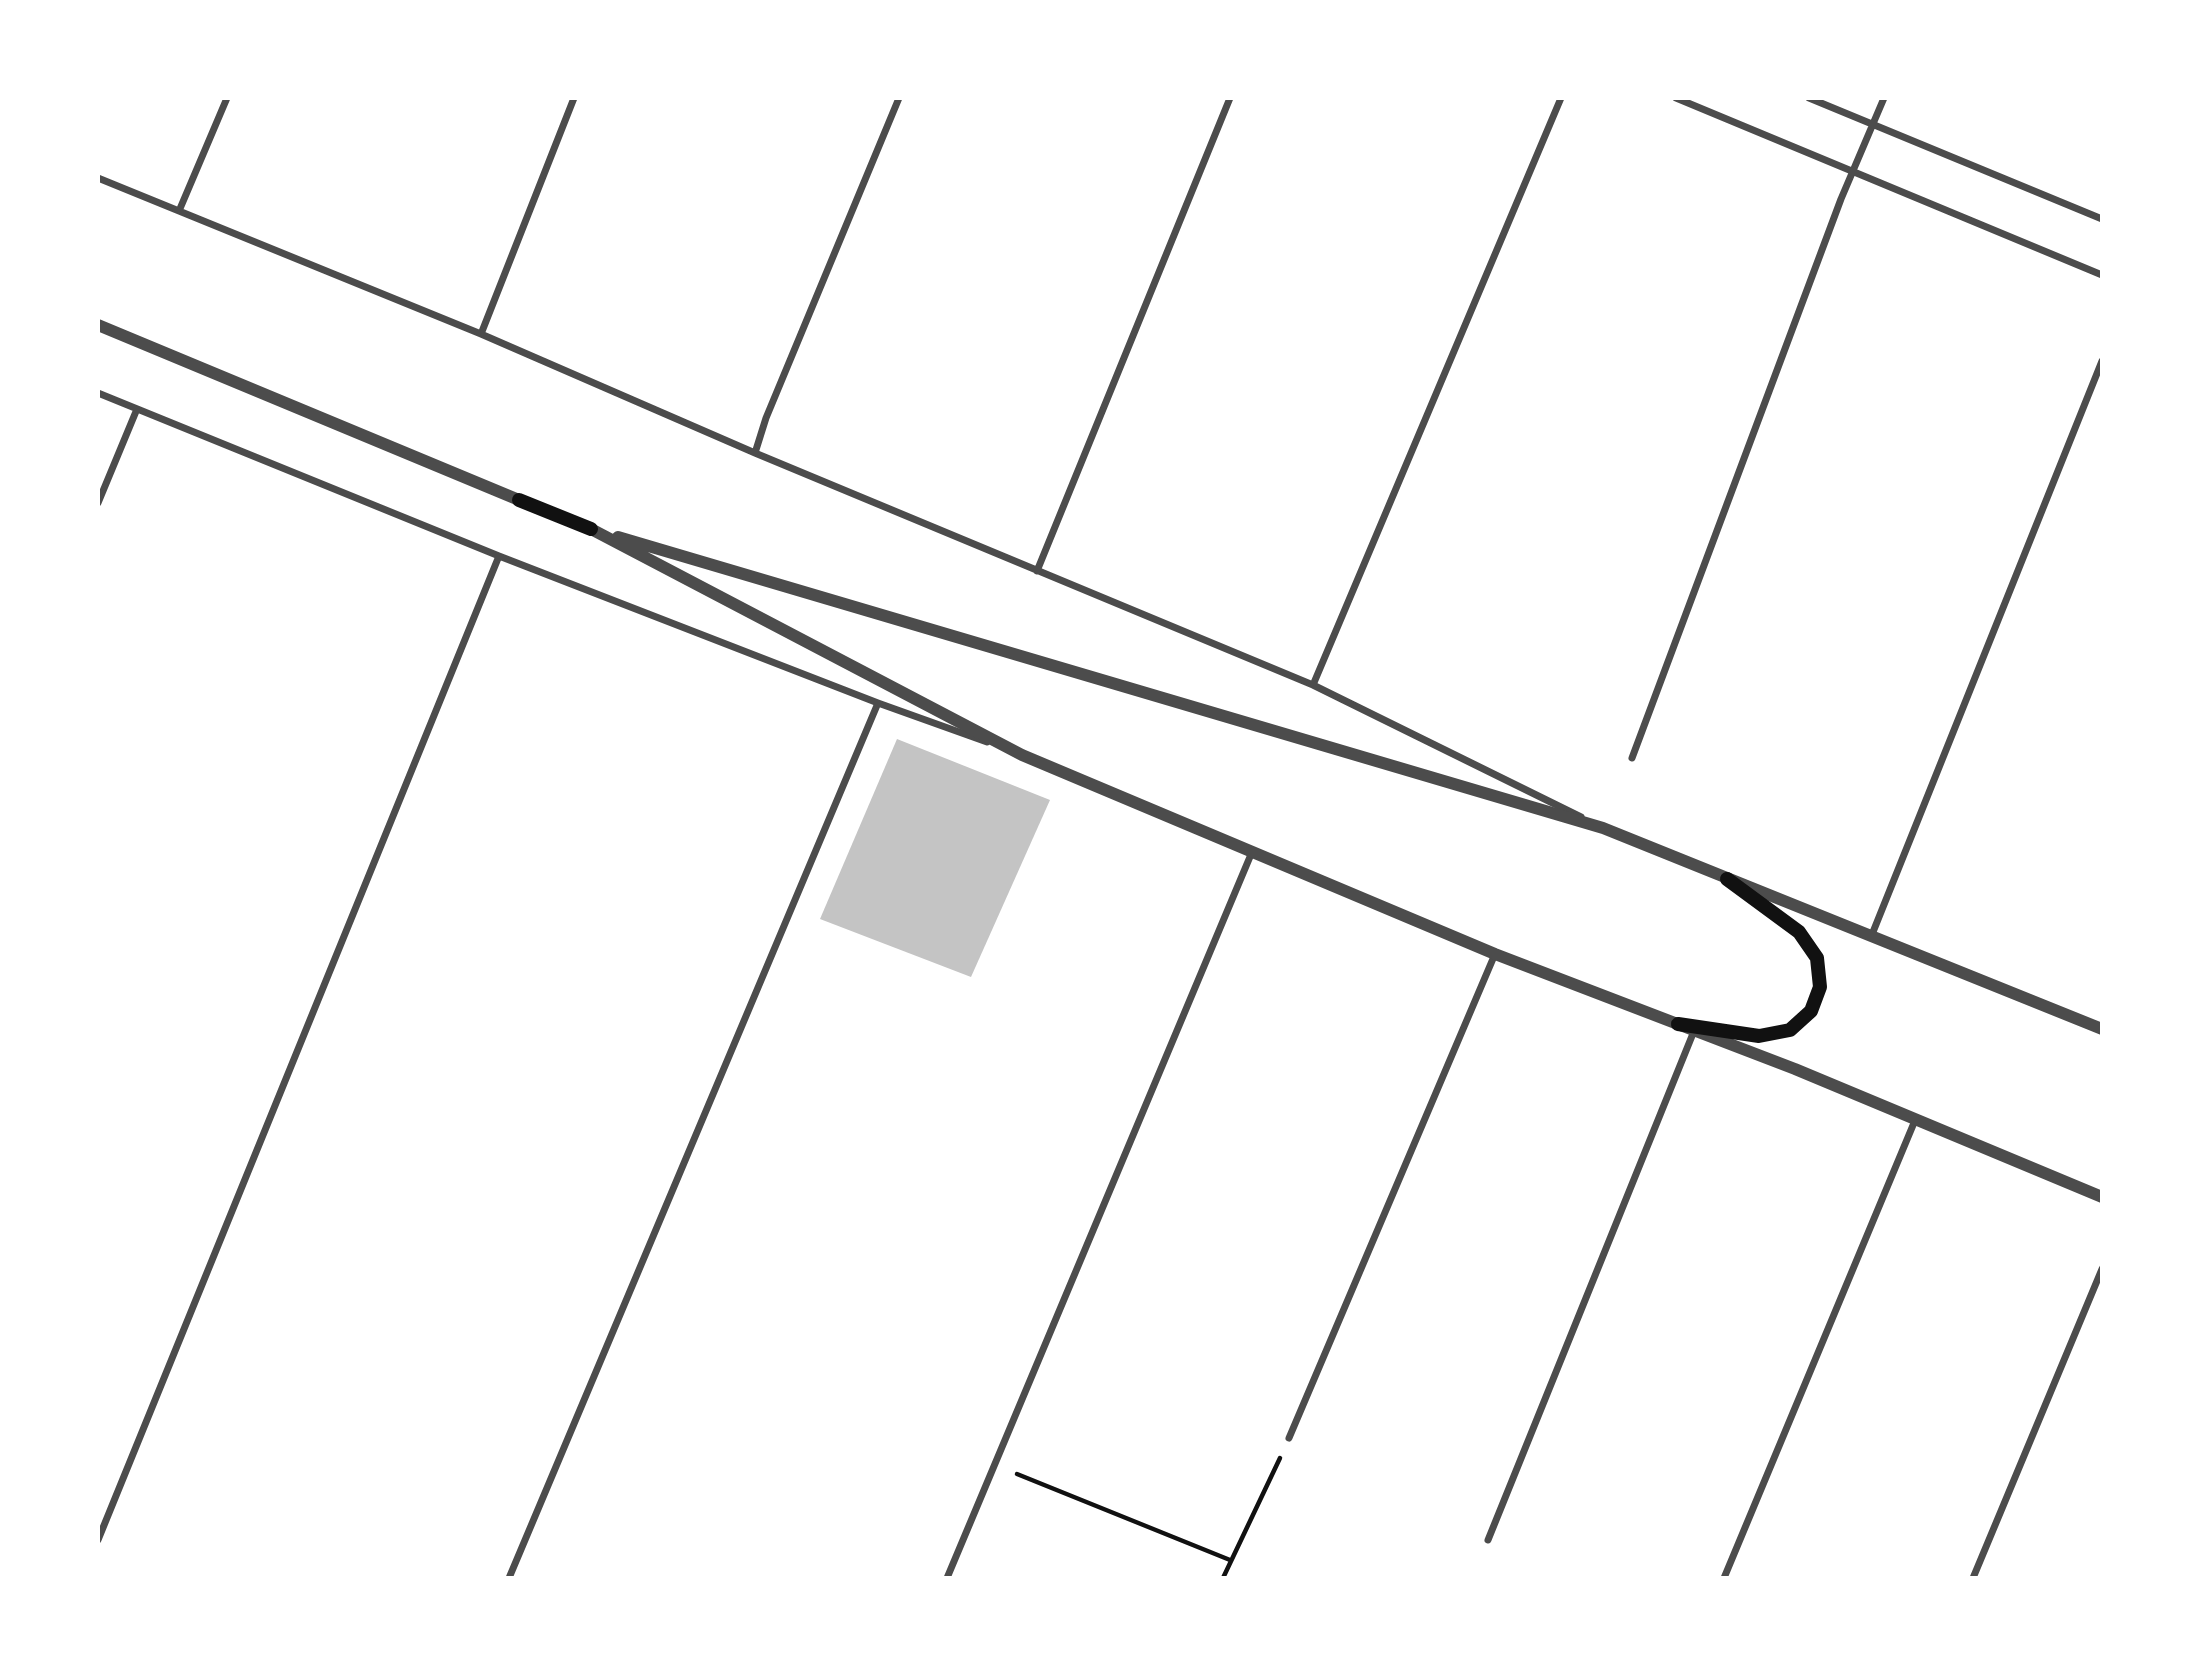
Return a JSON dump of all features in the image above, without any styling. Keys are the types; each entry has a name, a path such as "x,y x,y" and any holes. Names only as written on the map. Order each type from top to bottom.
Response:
{"main road":[{"path":"519,500 591,529"},
{"path":"1678,1024 1759,1037 1790,1030 1811,1011 1820,987 1817,958 1800,932 1727,879"}],"street":[{"path":"179,211 227,98"},
{"path":"481,334 573,98"},
{"path":"755,453 766,418 899,98"},
{"path":"1037,571 1230,98"},
{"path":"1313,685 1561,98"},
{"path":"1676,98 2102,275"},
{"path":"1809,98 2102,219"},
{"path":"1632,758 1853,172 1884,98"},
{"path":"98,178 481,334 755,453 1313,685 1604,828 2102,1029"},
{"path":"98,325 519,500"},
{"path":"1871,937 2102,361"},
{"path":"98,393 499,556 877,703 1022,755 1495,954 1795,1069 2102,1197"},
{"path":"98,503 137,409"},
{"path":"591,529 1604,828"},
{"path":"591,529 1022,755"},
{"path":"98,1540 499,556"},
{"path":"509,1578 877,703"},
{"path":"947,1578 1252,852"},
{"path":"1289,1438 1495,954"},
{"path":"1488,1540 1694,1031"},
{"path":"1724,1578 1916,1118"},
{"path":"1973,1578 2102,1269"}],"path":[{"path":"1223,1578 1289,1438"},
{"path":"995,1465 1230,1560"}],"building":[{"path":"897,739 1050,800 971,977 820,919"}]}
